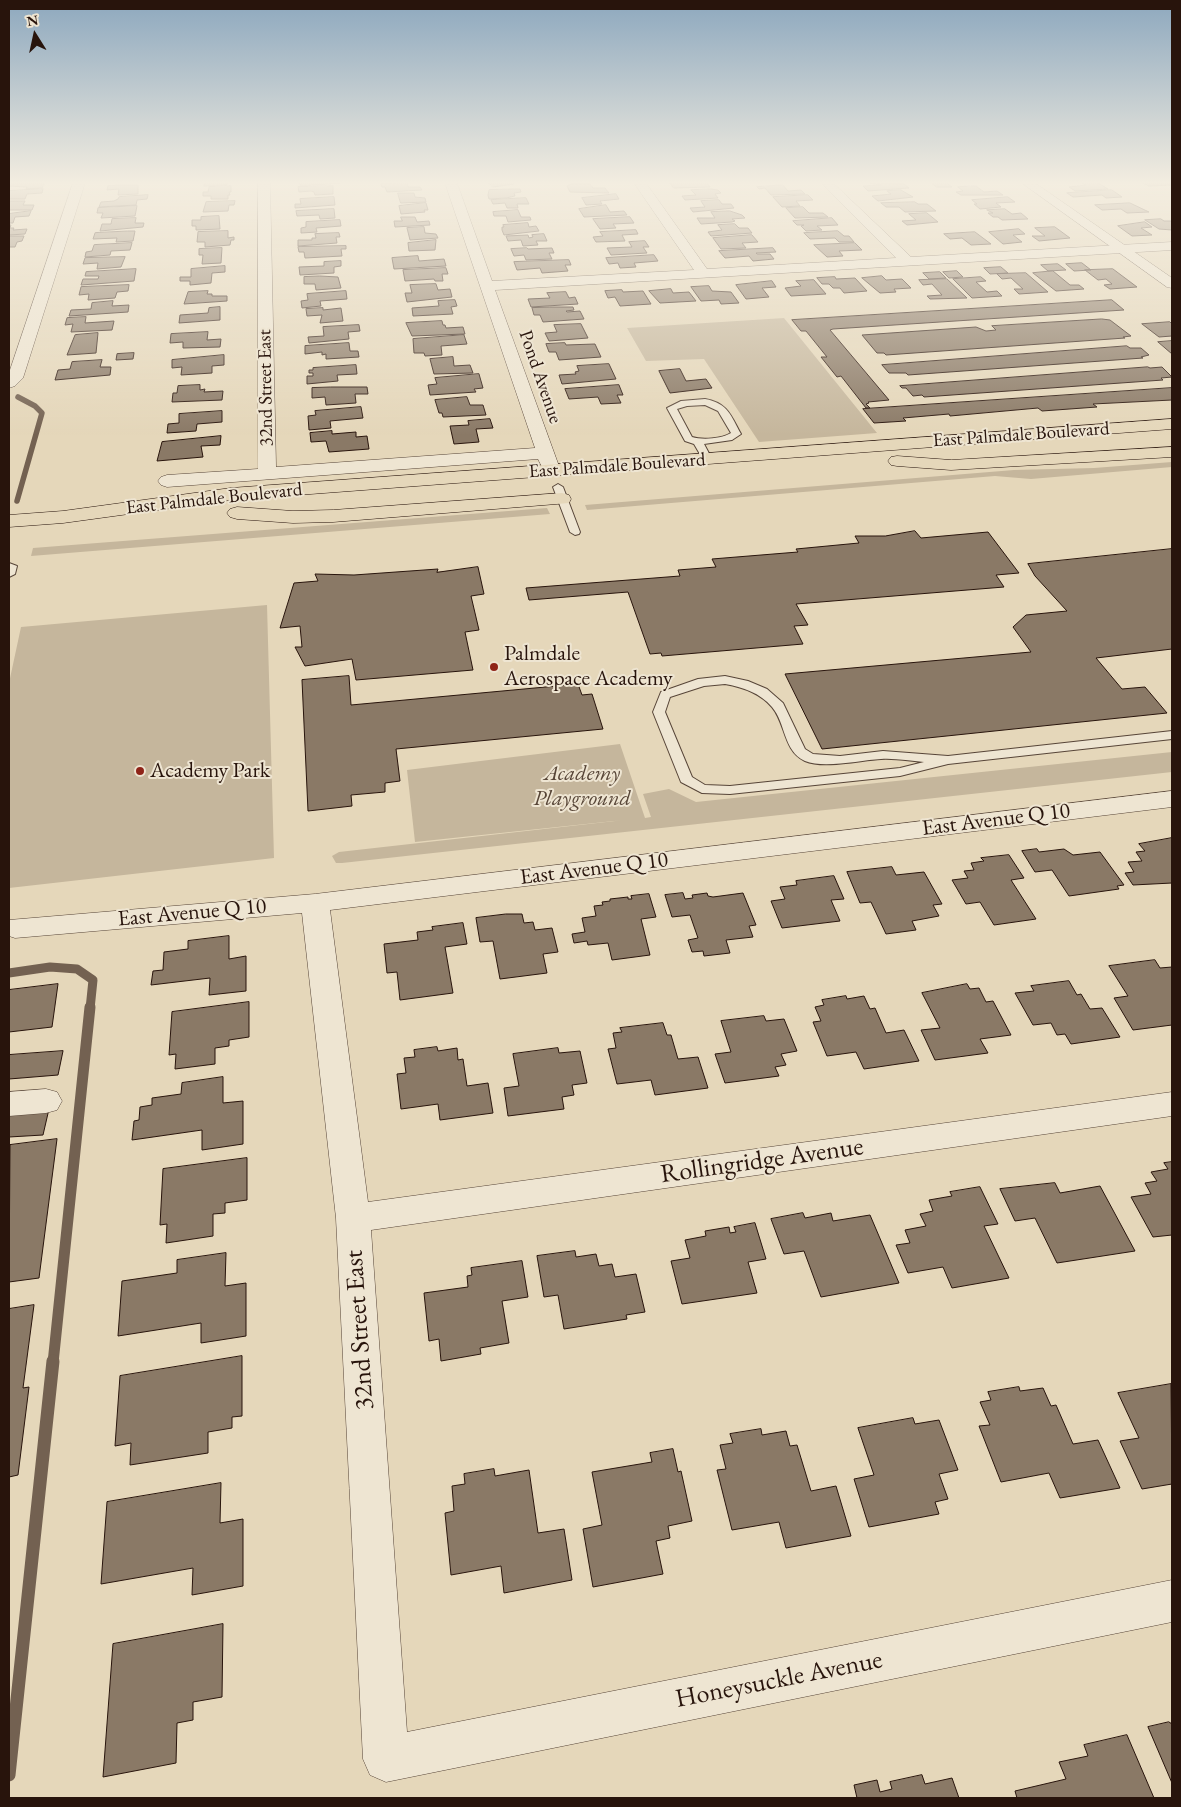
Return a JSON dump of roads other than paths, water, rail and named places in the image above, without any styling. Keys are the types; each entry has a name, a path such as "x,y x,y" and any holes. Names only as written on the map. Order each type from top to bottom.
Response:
{"highway":[{"name":"East Palmdale Boulevard","path":"9,521 63,517 237,512 293,517 333,516 557,486 707,459 1172,424"},
{"name":"East Palmdale Boulevard","path":"678,478 1172,440"},
{"path":"897,461 951,465 1172,452"},
{"name":"East Palmdale Boulevard","path":"63,517 231,494 578,486"}],"street":[{"path":"9,383 15,378 51,267"},
{"name":"32nd Street East","path":"265,267 267,474"},
{"name":"Pond Avenue","path":"481,267 557,486"},
{"path":"699,267 703,273"},
{"path":"487,286 799,267"},
{"path":"1149,267 1172,284"},
{"path":"167,481 545,452"},
{"name":"East Avenue Q 10","path":"15,928 315,903 1172,799"},
{"name":"32nd Street East","path":"315,903 353,1218 386,1759"},
{"path":"9,1104 46,1101"},
{"name":"Rollingridge Avenue","path":"353,1218 1172,1104"},
{"name":"Honeysuckle Avenue","path":"386,1759 1172,1601"}],"lane":[{"path":"698,442 729,438 736,434 717,404 711,401 680,404 672,408 688,439 698,442 707,459"},
{"path":"557,486 575,532"},
{"path":"9,566 11,566 9,574"},
{"path":"948,760 883,755 840,760 810,758 799,751 779,706 763,692 744,684 725,680 702,682 665,695 659,712 686,779 702,789 730,790 900,772 948,760 1172,734"}],"waterway":[{"path":"17,501 42,413 35,406 18,397"},
{"path":"9,973 50,967 77,969 93,980 90,1009"},
{"path":"53,1363 90,1007"},
{"path":"9,1775 53,1361"}],"place":[{"name":"Palmdale Aerospace Academy","path":"494,667"},
{"name":"Academy Park","path":"140,771"}],"park label":[{"name":"Academy Playground","path":"582,786"}]}
